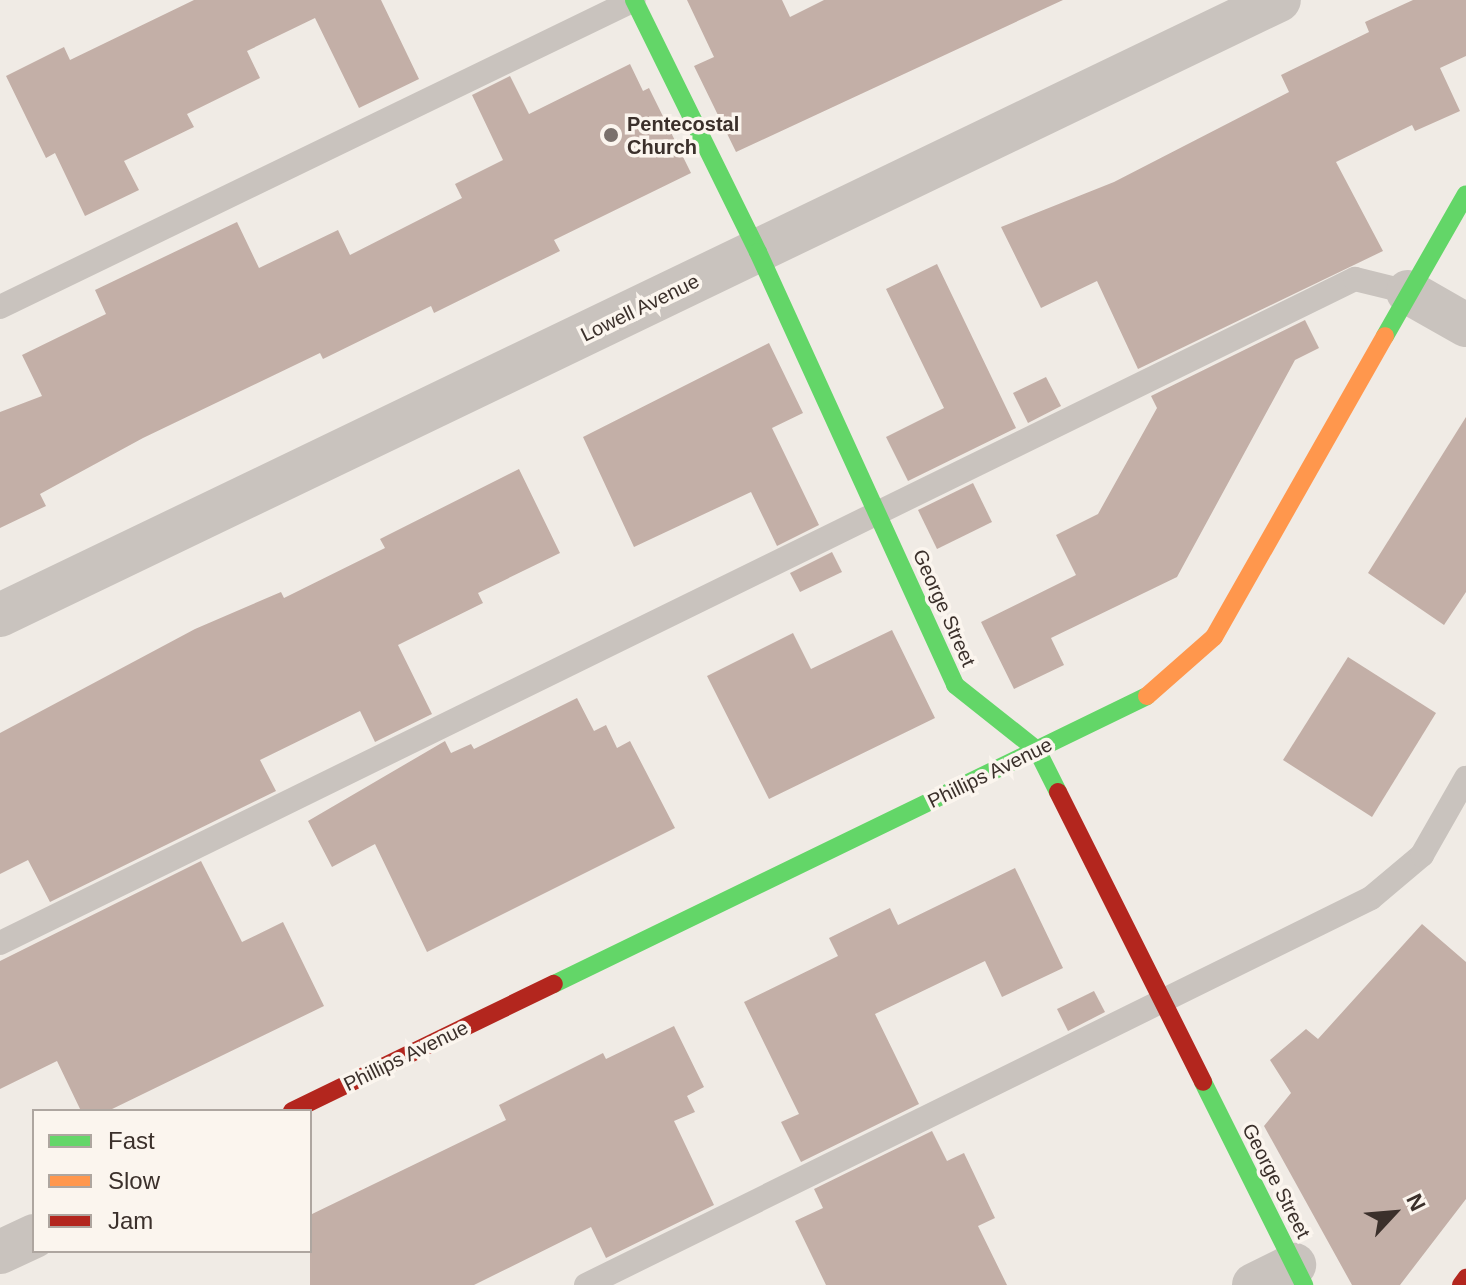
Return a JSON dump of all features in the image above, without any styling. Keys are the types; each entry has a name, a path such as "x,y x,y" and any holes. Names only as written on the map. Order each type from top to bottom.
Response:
{"street":[{"name":"George Street","path":"634,0 758,252 955,685 1037,750 1161,1006 1299,1275"},
{"name":"Lowell Avenue","path":"0,615 1279,0"},
{"name":"Phillips Avenue","path":"296,1109 1134,705 1178,675 1214,637 1466,194"},
{"path":"1408,292 1466,325"},
{"path":"0,1252 32,1237"},
{"path":"1254,1285 1299,1275"},
{"path":"1461,1285 1466,1278"}],"lane":[{"path":"0,307 634,0"},
{"path":"0,943 876,511 1355,279 1408,292"},
{"path":"586,1285 1161,1006 1371,898 1406,873 1466,778"}],"building":[{"path":"194,0 381,0 419,79 359,108 315,18 247,51 260,78 187,114 194,127 124,161 139,190 85,216 55,153 46,158 6,76 64,47 70,60"},
{"path":"687,0 782,0 790,17 824,0 1063,0 736,152 694,66 714,57"},
{"path":"1413,0 1466,0 1466,56 1440,68 1460,111 1415,131 1412,125 1336,162 1383,251 1138,369 1097,281 1041,308 1001,227 1114,182 1289,92 1281,75 1369,32 1365,22"},
{"path":"630,64 643,91 649,88 691,173 554,240 560,251 434,313 431,306 323,359 320,353 143,438 40,494 46,506 0,528 0,412 42,396 22,355 106,314 95,290 237,222 259,268 338,230 350,255 462,198 455,184 503,160 472,95 510,76 529,114"},
{"path":"937,264 1016,428 908,481 886,437 944,408 886,289"},
{"path":"1305,320 1319,348 1295,360 1177,577 1051,638 1064,665 1014,689 981,622 1076,575 1056,535 1098,514 1157,408 1151,396"},
{"path":"769,343 803,413 772,428 819,525 777,546 751,492 634,547 583,437"},
{"path":"1046,377 1061,406 1028,423 1013,393"},
{"path":"1466,417 1466,592 1444,625 1368,573"},
{"path":"519,469 560,553 478,593 483,603 398,645 432,714 375,742 360,711 260,760 276,791 50,902 28,860 0,874 0,733 195,629 281,592 284,598 385,548 380,539"},
{"path":"973,483 992,522 937,549 918,510"},
{"path":"832,552 842,572 800,592 790,573"},
{"path":"892,630 935,718 769,799 707,676 793,633 811,669"},
{"path":"1348,657 1436,713 1372,817 1283,760"},
{"path":"577,698 594,731 606,725 617,748 630,741 675,828 427,952 375,844 332,867 308,821 445,741 451,753 471,744 474,749"},
{"path":"201,861 242,942 283,922 324,1006 112,1109 80,1109 57,1061 0,1089 0,961"},
{"path":"1015,868 1063,968 1002,997 985,961 875,1014 919,1104 801,1162 781,1122 799,1114 744,1002 838,956 829,938 890,908 898,925"},
{"path":"1422,924 1466,962 1466,1199 1400,1285 1352,1285 1264,1126 1291,1093 1270,1060 1306,1029 1318,1039"},
{"path":"1094,991 1105,1012 1068,1031 1057,1009"},
{"path":"674,1026 704,1087 687,1096 695,1112 674,1121 714,1205 606,1258 591,1227 474,1285 310,1285 312,1214 506,1120 499,1105 603,1053 606,1059"},
{"path":"932,1131 947,1161 964,1153 995,1218 978,1226 1007,1285 826,1285 795,1221 823,1208 814,1189"}],"traffic: fast":[{"path":"634,0 758,252 955,685 1037,750 1058,792"},
{"path":"1385,336 1466,194"},
{"path":"554,984 1147,696"},
{"path":"1203,1082 1304,1285"}],"traffic: slow":[{"path":"1147,696 1214,637 1385,336"}],"traffic: jam":[{"path":"1058,792 1203,1082"},
{"path":"296,1109 554,984"},
{"path":"1461,1285 1466,1278"}],"place":[{"name":"Pentecostal Church","path":"611,135"}]}
